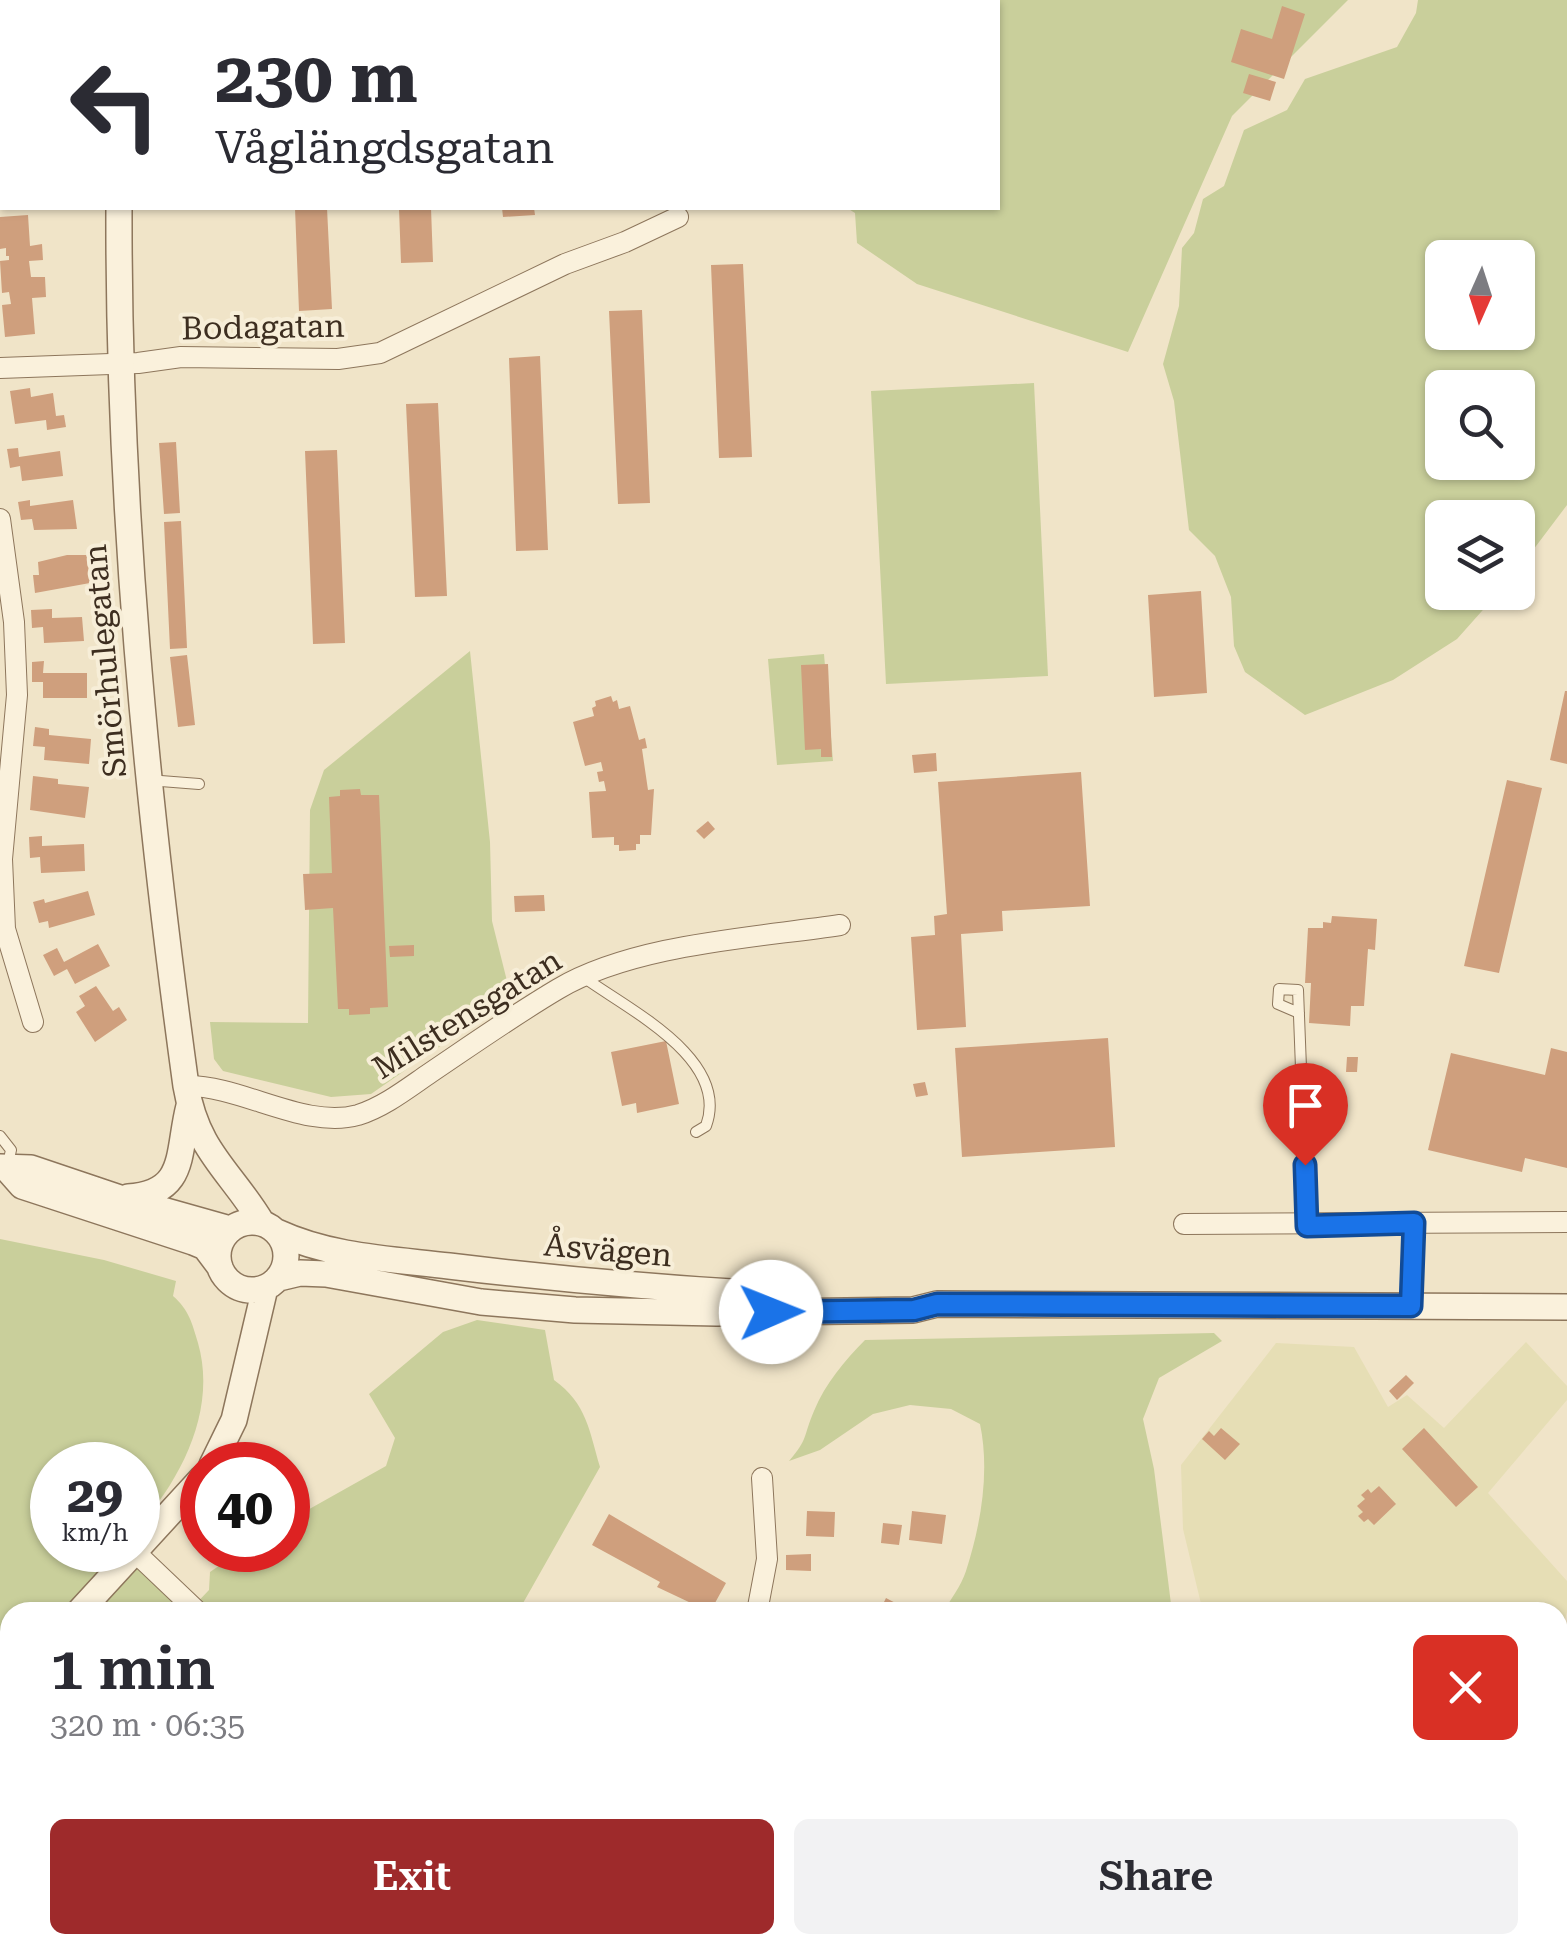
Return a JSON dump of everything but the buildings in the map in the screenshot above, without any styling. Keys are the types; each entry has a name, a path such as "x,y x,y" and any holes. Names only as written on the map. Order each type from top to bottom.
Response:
{"street":[{"name":"Smörhulegatan","path":"118,210 126,516 147,780 188,1096 209,1152 231,1184 270,1227"},
{"name":"Bodagatan","path":"0,368 181,357 338,358 380,353 565,264 626,242 678,217"},
{"path":"0,519 14,622 16,695 2,858 6,928 33,1022"},
{"name":"Milstensgatan","path":"188,1096 220,1090 306,1114 338,1118 357,1115 396,1096 484,1035 582,976 639,957 840,925"},
{"name":"Smörhulegatan","path":"120,1198 156,1192 171,1182 180,1162 188,1096"},
{"path":"3,1168 31,1168 120,1198 231,1228"},
{"path":"3,1168 22,1186 205,1248 225,1275 243,1311 250,1347"},
{"path":"231,1184 231,1228"},
{"path":"223,1442 234,1420 250,1347 272,1283 287,1258 284,1241 270,1227 248,1221 231,1228 220,1244 225,1275 250,1290 272,1283"},
{"path":"1184,1224 1567,1222"},
{"path":"1411,1306 1414,1223"},
{"name":"Åsvägen","path":"270,1227 316,1248 337,1252 579,1282 806,1296 915,1298 937,1304"},
{"name":"Åsvägen","path":"272,1283 300,1273 326,1274 481,1302 594,1311 914,1310 937,1304 1567,1307"},
{"path":"759,1602 767,1559 762,1478"},
{"path":"160,1526 180,1503"},
{"path":"89,1602 118,1572"},
{"path":"156,1572 187,1602"}],"lane":[{"path":"147,780 198,784"},
{"path":"582,976 652,1021 706,1081 712,1104 706,1126 696,1132"},
{"path":"1299,1013 1307,1226"},
{"path":"0,1136 11,1150 3,1168"}],"shaded area":[{"path":"1526,1342 1567,1386 1567,1400 1488,1493 1567,1581 1567,1602 1201,1602 1183,1529 1181,1465 1276,1343 1354,1347 1388,1407 1407,1395 1444,1428"}],"green space":[{"path":"1000,0 1348,0 1232,116 1128,352 917,284 857,243 855,213 850,210 1000,210"},
{"path":"1418,0 1567,0 1567,505 1535,547 1535,500 1425,500 1425,610 1483,610 1457,639 1393,680 1305,715 1245,672 1234,646 1231,597 1215,556 1189,530 1174,401 1163,364 1179,306 1182,248 1194,233 1203,199 1224,186 1244,130 1287,110 1305,79 1397,47 1416,13"},
{"path":"1034,383 1048,676 886,684 871,391"},
{"path":"470,651 490,842 492,921 511,997 371,1094 331,1097 223,1071 214,1059 210,1022 308,1023 310,810 324,770"},
{"path":"824,654 833,761 777,765 768,659"},
{"path":"0,1239 104,1260 176,1281 173,1296 192,1323 203,1368 199,1418 192,1442 180,1442 180,1467 160,1500 160,1442 30,1442 30,1572 147,1572 176,1602 0,1602"},
{"path":"477,1320 545,1330 554,1380 580,1408 600,1467 524,1602 198,1602 209,1590 210,1572 310,1572 310,1509 386,1466 395,1438 369,1394 443,1332"},
{"path":"1214,1333 1222,1341 1159,1378 1143,1419 1154,1469 1171,1602 949,1602 966,1571 980,1516 984,1479 980,1424 951,1409 910,1405 873,1414 820,1450 789,1461 803,1442 824,1391 865,1340"}],"route":[{"path":"771,1312 914,1310 937,1304 1411,1306 1414,1223 1307,1226 1305,1165"}]}
